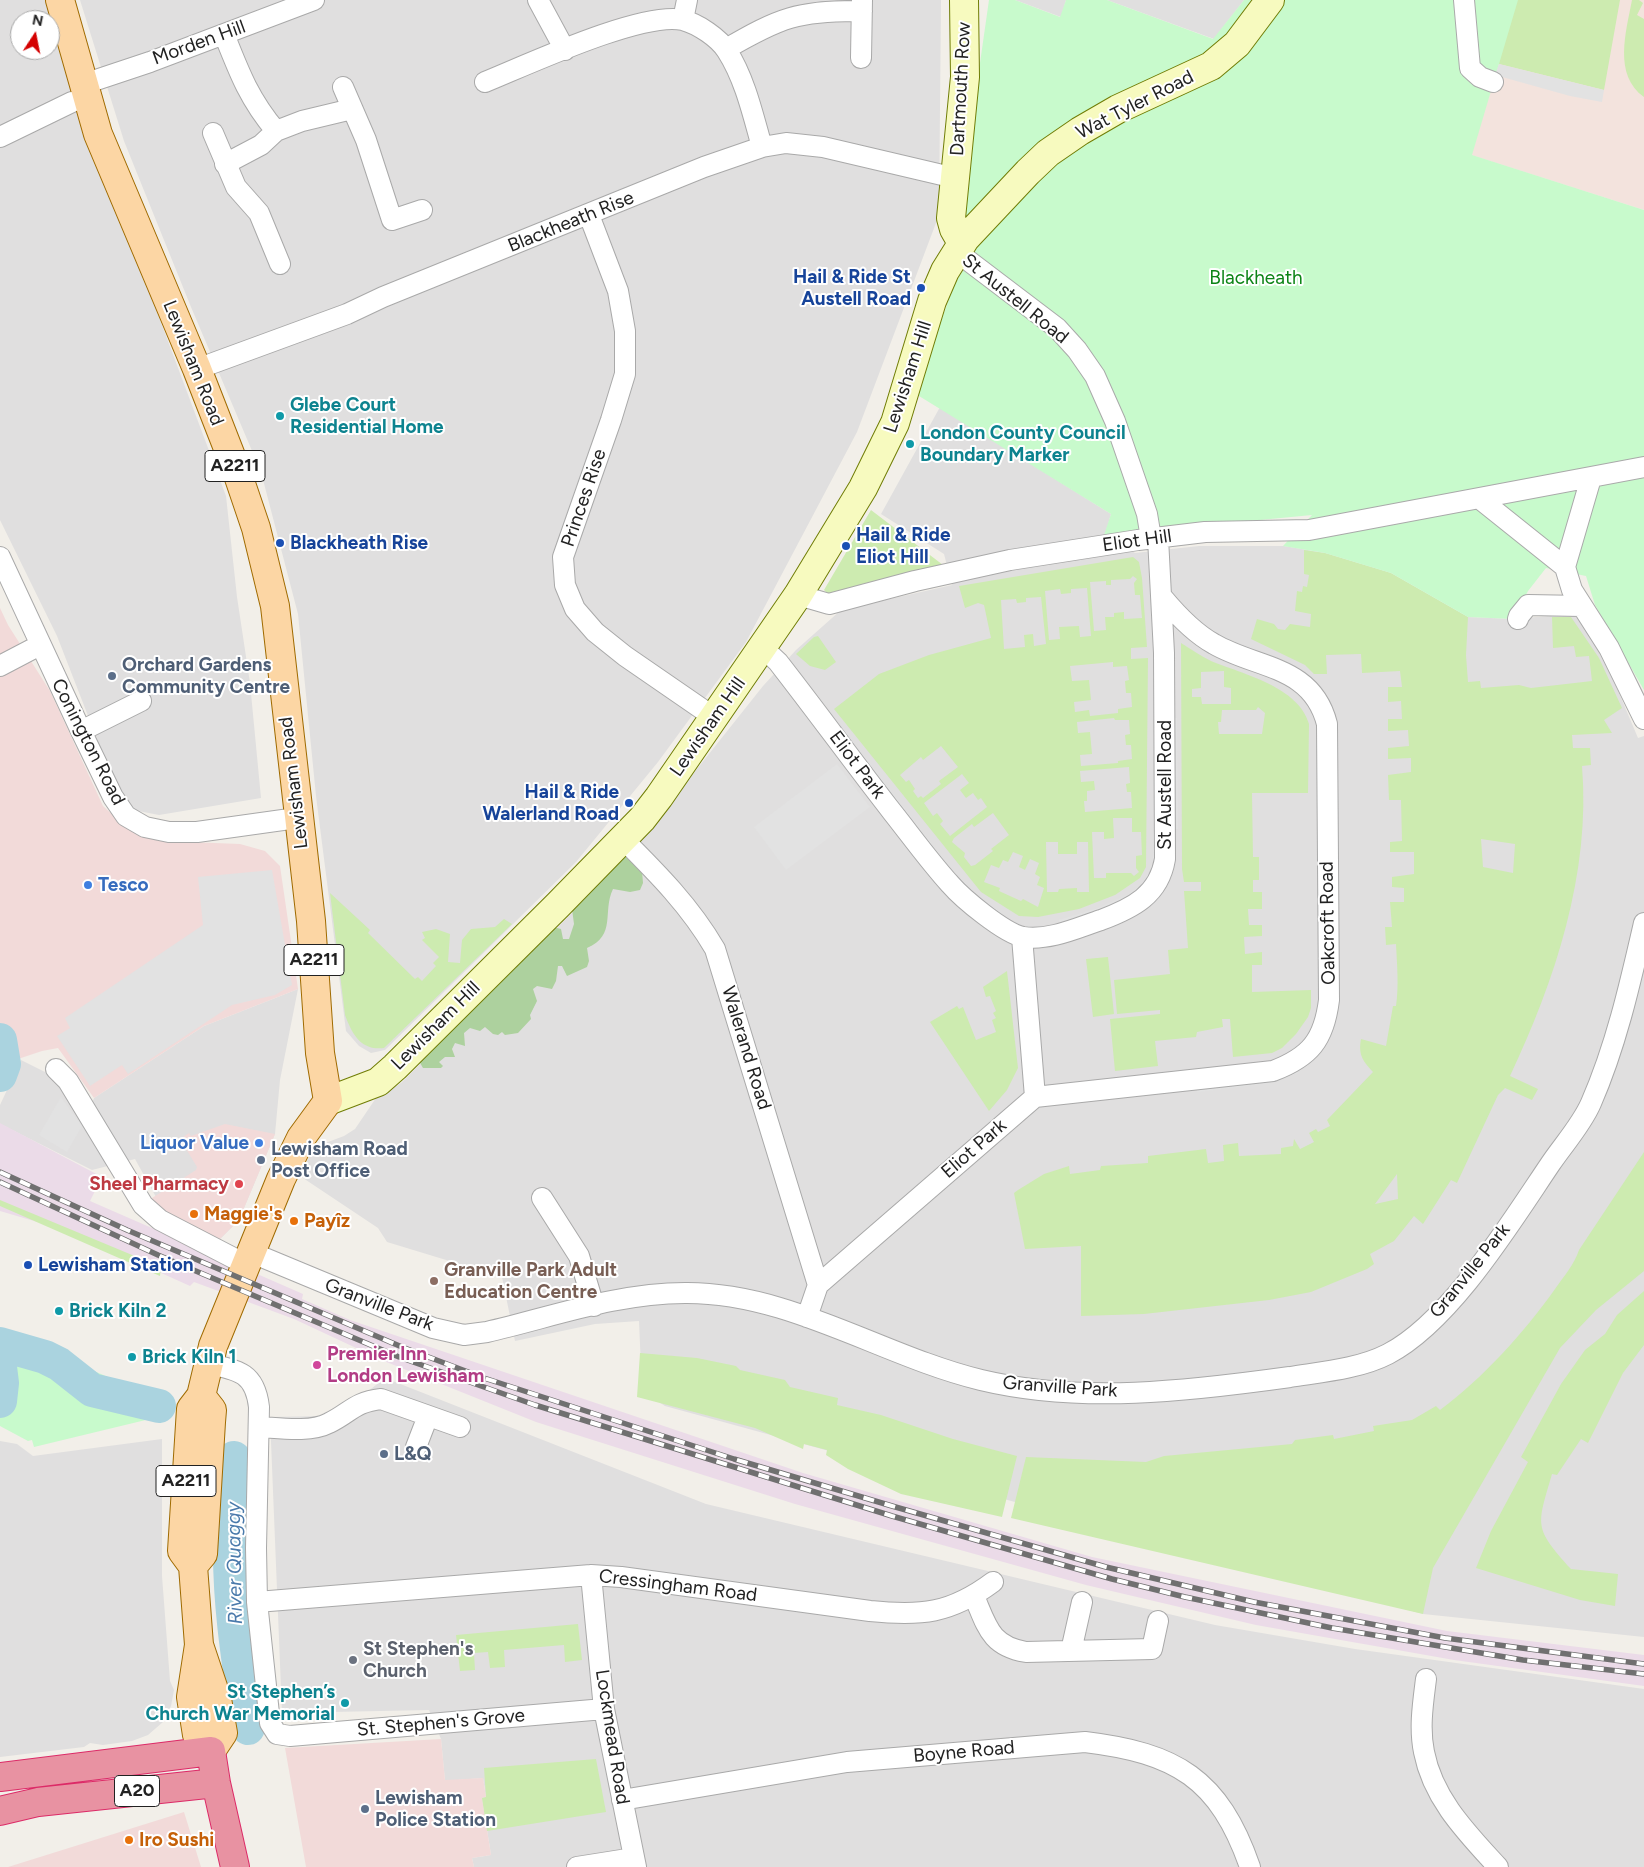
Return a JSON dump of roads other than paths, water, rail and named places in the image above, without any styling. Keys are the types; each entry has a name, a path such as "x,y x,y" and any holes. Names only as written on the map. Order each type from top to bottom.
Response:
{"highway":[{"name":"A20","path":"0,1776 211,1751"},
{"path":"211,1751 216,1783 235,1867"},
{"name":"A20","path":"0,1811 38,1802 216,1783"}],"main road":[{"name":"Lewisham Road","path":"60,0 78,93 98,134 236,469 256,528 275,606 297,818 311,922 320,1053 328,1101"},
{"name":"A2211","path":"211,1751 223,1733 217,1700 198,1645 193,1566 203,1554 212,1410 202,1396 208,1364 247,1258 301,1138 328,1101"}],"street":[{"name":"Morden Hill","path":"0,137 78,93 314,0"},
{"path":"538,0 565,50"},
{"path":"683,20 687,0"},
{"name":"Dartmouth Row","path":"955,178 965,76 964,0"},
{"name":"Wat Tyler Road","path":"960,248 1028,172 1048,153 1080,131 1118,109 1211,66 1237,44 1270,0"},
{"path":"1464,0 1470,68 1480,77 1493,82"},
{"path":"726,49 775,22 794,16 862,6 861,58"},
{"path":"484,82 596,37 642,24 683,20 713,37 726,49 749,101 762,147"},
{"path":"224,34 246,89 261,114 276,131"},
{"path":"343,88 366,140 392,220 422,210"},
{"path":"226,164 261,145 276,131 302,121 352,110"},
{"path":"212,134 236,187 259,213 280,264"},
{"name":"Blackheath Rise","path":"196,369 346,314 383,297 704,167 762,147 786,143 823,147 955,178"},
{"path":"955,178 951,218 960,248"},
{"name":"Princes Rise","path":"589,215 618,290 625,332 624,374 612,420 563,557 565,585 574,609 595,632 715,718"},
{"name":"St Austell Road","path":"960,248 1057,328 1077,350 1095,376 1115,421 1147,514 1154,538 1163,598 1165,859 1158,883 1149,895 1123,912 1063,933 1023,937"},
{"name":"Lewisham Hill","path":"328,1101 378,1082 395,1067 623,839 659,797 798,595 883,451 898,416 932,301 945,271 960,248"},
{"name":"Eliot Hill","path":"798,595 830,604 915,581 1010,560 1206,532 1309,530 1644,467"},
{"path":"1591,478 1565,567 1572,590 1609,648 1644,719"},
{"path":"1480,499 1565,567"},
{"name":"Conington Road","path":"0,557 113,798 126,816 145,827 169,832 197,832 297,818"},
{"name":"Oakcroft Road","path":"1035,1097 1273,1071 1293,1064 1308,1052 1320,1036 1326,1022 1329,1000 1327,724 1323,707 1313,692 1300,682 1270,666 1216,646 1200,635 1163,598"},
{"path":"1518,619 1528,605 1582,606"},
{"path":"0,666 40,645"},
{"name":"Eliot Park","path":"763,648 778,662 950,885 989,918 1023,937"},
{"path":"81,731 142,701"},
{"name":"Walerand Road","path":"623,839 668,884 699,922 715,949 818,1285"},
{"name":"Granville Park","path":"56,1069 68,1081 143,1205 160,1220 247,1258 348,1294 433,1328 464,1335 487,1332 640,1296 686,1293 748,1300 807,1317 938,1368 1008,1386 1064,1392 1129,1392 1230,1385 1359,1364 1386,1355 1419,1331 1458,1292 1488,1255 1589,1107 1619,1022 1644,924"},
{"path":"1023,937 1035,1097"},
{"name":"Eliot Park","path":"818,1285 1035,1097"},
{"path":"542,1198 579,1256 594,1306"},
{"path":"807,1317 818,1285"},
{"path":"208,1364 242,1373 254,1385 259,1407 256,1548 258,1602"},
{"path":"259,1427 316,1427 329,1423 353,1406 368,1400 381,1399 460,1427"},
{"path":"416,1447 428,1416"},
{"name":"Cressingham Road","path":"258,1602 590,1576 621,1577 860,1610 911,1615 941,1609 974,1596 993,1582"},
{"name":"Lockmead Road","path":"590,1576 604,1709 635,1863"},
{"path":"974,1596 989,1629 998,1642 1010,1649 1026,1652 1152,1650 1158,1622"},
{"name":"St. Stephen's Grove","path":"258,1602 270,1723 277,1734 290,1736 604,1709"},
{"path":"1071,1651 1082,1602"},
{"path":"1426,1680 1422,1730 1424,1752 1429,1771 1446,1805 1498,1867"},
{"name":"Boyne Road","path":"622,1800 847,1762 1085,1742 1117,1746 1148,1754 1180,1767 1201,1782 1216,1798 1229,1818 1242,1844 1250,1867"},
{"path":"577,1867 635,1863"}],"waterway":[{"path":"0,1040 4,1064 0,1075"},
{"name":"River Quaggy","path":"0,1344 45,1357 59,1364 92,1390 159,1406"},
{"path":"0,1367 2,1383 0,1401"},
{"name":"River Quaggy","path":"234,1458 230,1529 230,1575 236,1641 248,1728"}],"railway":[{"path":"0,1172 127,1230 402,1347 484,1378 734,1459 1106,1567 1254,1602 1445,1638 1644,1664"},
{"path":"0,1182 158,1255 399,1357 535,1405 892,1516 1112,1579 1185,1597 1332,1628 1523,1660 1644,1674"}],"place":[{"name":"Hail & Ride St Austell Road","path":"921,288"},
{"name":"Glebe Court Residential Home","path":"280,416"},
{"name":"London County Council Boundary Marker","path":"910,444"},
{"name":"Blackheath Rise","path":"280,543"},
{"name":"Hail & Ride Eliot Hill","path":"846,546"},
{"name":"Orchard Gardens Community Centre","path":"112,676"},
{"name":"Hail & Ride Walerland Road","path":"629,803"},
{"name":"Tesco","path":"88,885"},
{"name":"Liquor Value","path":"259,1143"},
{"name":"Lewisham Road Post Office","path":"261,1160"},
{"name":"Sheel Pharmacy","path":"239,1184"},
{"name":"Maggie's","path":"194,1214"},
{"name":"Payîz","path":"294,1221"},
{"name":"Lewisham Station","path":"28,1265"},
{"name":"Granville Park Adult Education Centre","path":"434,1281"},
{"name":"Brick Kiln 2","path":"59,1311"},
{"name":"Brick Kiln 1","path":"132,1357"},
{"name":"Premier Inn London Lewisham","path":"317,1365"},
{"name":"L&Q","path":"384,1454"},
{"name":"St Stephen's Church","path":"353,1660"},
{"name":"St Stephen’s Church War Memorial","path":"345,1703"},
{"name":"Lewisham Police Station","path":"365,1809"},
{"name":"Iro Sushi","path":"129,1840"}],"park label":[{"name":"Blackheath","path":"1256,278"}]}
